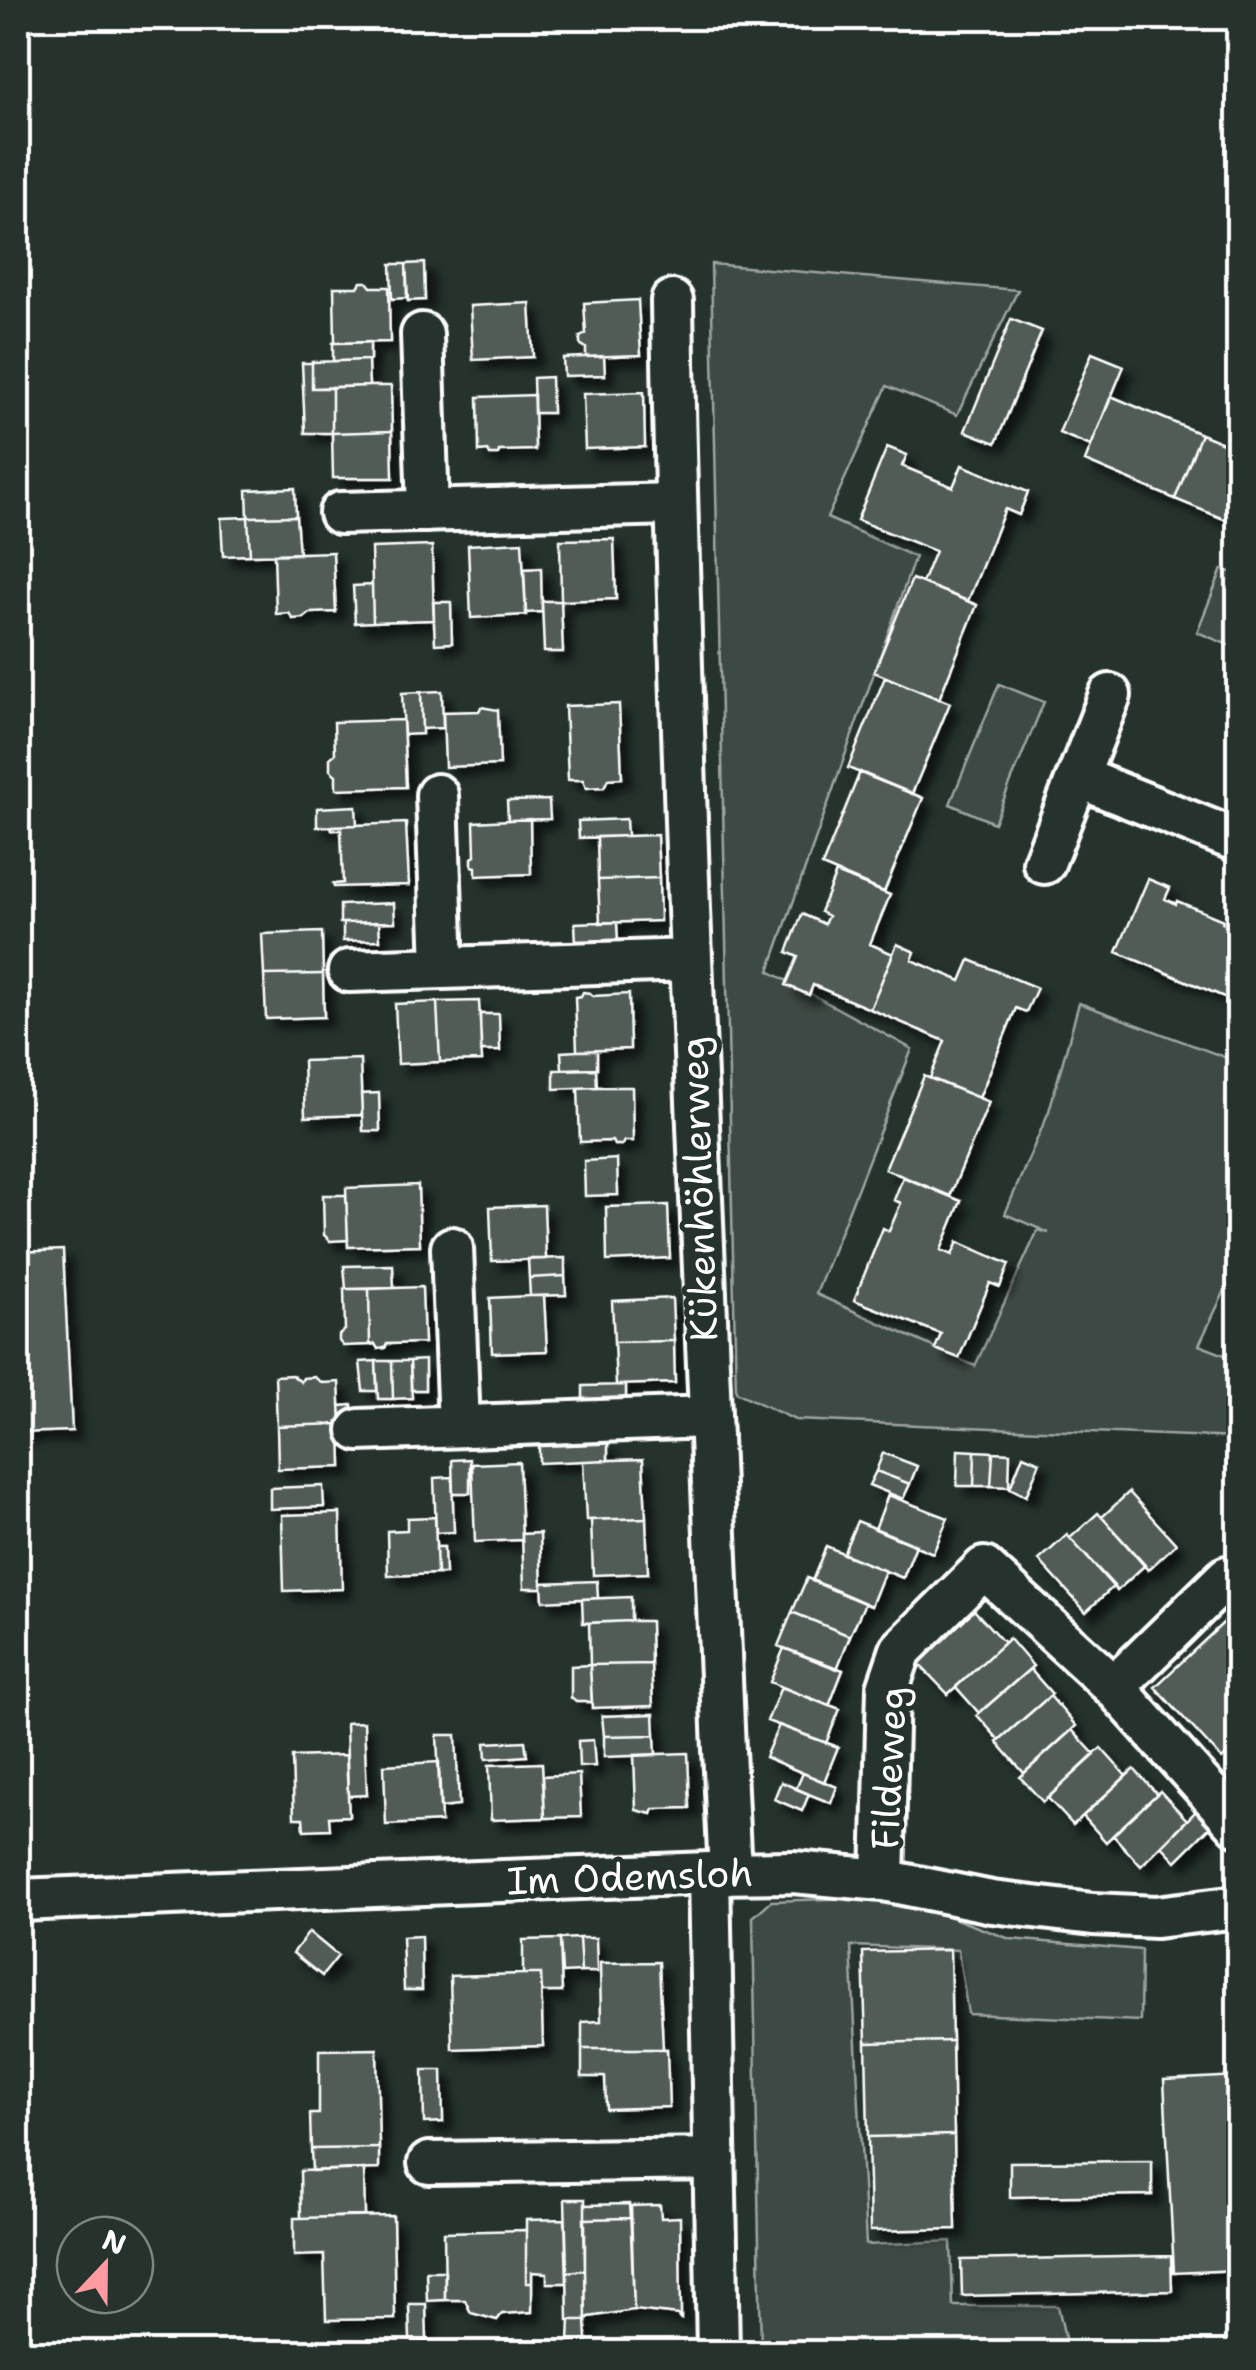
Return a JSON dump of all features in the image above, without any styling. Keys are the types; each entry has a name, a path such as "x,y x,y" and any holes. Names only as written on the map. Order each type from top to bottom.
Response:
{"street":[{"name":"Kükenhöhlerweg","path":"672,301 675,504 720,1873 715,2159 718,2352"},
{"path":"422,334 428,511"},
{"path":"340,514 675,504"},
{"path":"1044,863 1110,695"},
{"path":"1078,777 1238,840"},
{"path":"438,795 443,968"},
{"path":"349,971 691,960"},
{"path":"452,1248 460,1426"},
{"path":"359,1430 708,1417"},
{"name":"Fildeweg","path":"883,1880 888,1688 902,1650 984,1568 1114,1687 1238,1824"},
{"path":"1114,1687 1227,1577"},
{"name":"Im Odemsloh","path":"18,1900 793,1872 883,1880 992,1902 1093,1914 1156,1917 1238,1908"},
{"path":"429,2163 715,2159"}],"shaded area":[{"path":"711,264 1018,290 957,415 887,386 827,518 915,557 769,971 912,1049 816,1294 975,1366 1038,1230 1049,1233 1005,1214 1049,1111 1079,1003 1238,1062 1238,1263 1199,1345 1238,1360 1238,1438 795,1420 736,1392"},
{"path":"1222,569 1238,575 1238,649 1197,632"},
{"path":"999,684 1044,702 994,823 950,804"},
{"path":"883,1897 1010,1939 1141,1950 1140,2021 968,2014 958,1950 851,1946 866,2245 951,2241 953,2306 1058,2306 1067,2347 761,2352 753,1917 771,1901"}],"building":[{"path":"424,263 425,300 408,301 406,264"},
{"path":"391,264 406,264 407,298 392,299"},
{"path":"361,282 371,287 389,287 390,342 335,343 334,287 358,287"},
{"path":"638,300 641,355 586,357 586,348 580,344 580,337 586,334 584,303"},
{"path":"530,303 533,357 473,360 470,306"},
{"path":"1011,319 1042,331 996,443 965,431"},
{"path":"370,342 370,360 333,361 333,343"},
{"path":"1092,353 1124,366 1091,446 1059,433"},
{"path":"604,356 605,375 564,376 563,358"},
{"path":"368,360 369,386 312,388 312,362"},
{"path":"302,363 312,363 312,388 332,388 332,433 305,433"},
{"path":"551,377 552,413 534,413 533,378"},
{"path":"391,386 392,431 332,433 332,387"},
{"path":"644,392 645,447 585,449 583,394"},
{"path":"534,395 535,450 499,451 498,455 479,452 478,397"},
{"path":"1111,396 1201,434 1175,499 1085,461"},
{"path":"392,431 393,478 333,478 332,433"},
{"path":"1201,434 1238,449 1238,525 1175,499"},
{"path":"887,447 907,455 902,466 953,487 962,465 1028,492 1019,515 1005,509 968,601 922,583 935,551 857,520"},
{"path":"295,488 296,516 248,517 247,490"},
{"path":"296,516 299,554 250,555 248,517"},
{"path":"248,517 250,555 223,556 221,518"},
{"path":"614,539 616,599 561,601 560,540"},
{"path":"522,542 526,615 471,618 468,545"},
{"path":"432,546 434,620 373,622 371,548"},
{"path":"333,552 336,612 310,613 293,619 289,613 276,614 274,554"},
{"path":"541,568 542,612 526,613 524,569"},
{"path":"912,579 977,605 939,699 874,672"},
{"path":"372,585 373,622 355,623 353,586"},
{"path":"542,601 561,601 563,652 544,652"},
{"path":"433,602 451,602 452,643 435,644"},
{"path":"885,677 950,703 912,794 848,768"},
{"path":"442,691 443,728 422,729 421,692"},
{"path":"421,692 422,734 404,735 402,693"},
{"path":"619,704 622,778 608,779 604,787 586,788 583,780 568,780 565,706"},
{"path":"481,707 498,710 500,765 445,767 443,712 479,711"},
{"path":"403,720 406,787 336,789 336,775 330,770 330,758 335,754 334,722"},
{"path":"860,772 923,798 884,892 822,866"},
{"path":"549,800 550,819 508,820 507,801"},
{"path":"356,806 357,825 317,827 317,808"},
{"path":"530,819 531,874 476,876 476,867 472,866 474,822"},
{"path":"626,819 627,836 579,838 578,821"},
{"path":"406,823 409,885 334,887 333,884 343,883 341,830 332,830 332,826"},
{"path":"657,835 659,878 598,880 597,837"},
{"path":"836,873 890,895 870,944 893,954 870,1009 813,985 809,995 786,985 798,957 787,952 802,914 824,924 828,916 820,912"},
{"path":"659,878 660,921 600,923 598,880"},
{"path":"1148,879 1170,888 1165,899 1176,904 1177,901 1233,927 1238,917 1238,976 1229,999 1117,952"},
{"path":"394,903 395,922 340,923 340,905"},
{"path":"379,922 380,940 343,941 343,923"},
{"path":"575,923 617,923 618,942 576,944"},
{"path":"322,932 323,974 264,975 262,934"},
{"path":"897,944 915,952 912,960 961,981 970,960 1037,988 1026,1012 1016,1008 979,1098 930,1078 945,1041 870,1009"},
{"path":"323,974 324,1017 266,1019 264,975"},
{"path":"583,992 593,996 629,994 630,1049 577,1051 575,997"},
{"path":"479,1001 482,1061 440,1062 437,1002"},
{"path":"437,1002 440,1062 398,1064 395,1004"},
{"path":"480,1014 499,1014 500,1051 481,1051"},
{"path":"597,1051 597,1068 562,1069 561,1052"},
{"path":"360,1059 362,1115 305,1117 303,1061"},
{"path":"596,1069 597,1087 554,1089 554,1070"},
{"path":"924,1076 989,1102 950,1196 885,1169"},
{"path":"632,1087 633,1141 624,1141 622,1145 612,1141 580,1142 578,1088"},
{"path":"379,1093 380,1131 363,1131 361,1094"},
{"path":"617,1159 618,1195 585,1196 584,1161"},
{"path":"903,1177 961,1201 941,1250 952,1255 958,1242 1009,1264 1000,1287 990,1283 959,1358 935,1349 941,1334 854,1300 883,1228 889,1231 901,1203 894,1200"},
{"path":"418,1185 420,1245 348,1247 346,1188"},
{"path":"323,1195 346,1195 348,1240 330,1241 324,1235"},
{"path":"544,1205 546,1259 492,1261 490,1207"},
{"path":"668,1205 670,1258 607,1261 606,1207"},
{"path":"63,1250 72,1431 18,1433 18,1252"},
{"path":"565,1258 565,1276 529,1278 528,1259"},
{"path":"393,1265 394,1288 346,1289 344,1266"},
{"path":"565,1276 566,1295 530,1296 529,1278"},
{"path":"422,1287 424,1343 387,1344 378,1349 375,1344 370,1345 369,1289"},
{"path":"344,1289 369,1289 370,1345 343,1346 339,1341 345,1330"},
{"path":"544,1296 547,1351 492,1353 490,1298"},
{"path":"672,1298 674,1341 614,1342 612,1301"},
{"path":"674,1341 675,1383 616,1385 614,1342"},
{"path":"425,1360 425,1390 411,1390 410,1361"},
{"path":"376,1361 392,1361 393,1399 378,1399"},
{"path":"376,1361 377,1391 363,1391 360,1362"},
{"path":"392,1361 410,1361 412,1398 393,1399"},
{"path":"292,1375 301,1382 303,1378 314,1377 323,1383 339,1382 341,1424 277,1426 275,1376"},
{"path":"626,1385 626,1401 583,1402 583,1386"},
{"path":"352,1405 352,1415 341,1416 340,1406"},
{"path":"341,1424 342,1467 278,1469 277,1426"},
{"path":"608,1443 608,1460 539,1463 539,1445"},
{"path":"958,1450 975,1451 974,1486 957,1486"},
{"path":"975,1451 993,1452 991,1486 974,1486"},
{"path":"993,1452 1010,1453 1009,1487 991,1486"},
{"path":"883,1453 917,1466 910,1484 876,1471"},
{"path":"1023,1455 1040,1462 1026,1496 1010,1488"},
{"path":"470,1459 470,1493 453,1493 452,1460"},
{"path":"643,1459 646,1518 586,1520 583,1461"},
{"path":"519,1462 522,1540 475,1542 472,1464"},
{"path":"876,1471 910,1484 903,1499 869,1485"},
{"path":"452,1477 454,1532 436,1533 434,1478"},
{"path":"323,1486 324,1507 270,1509 270,1488"},
{"path":"1129,1492 1176,1544 1148,1570 1102,1517"},
{"path":"888,1495 948,1518 933,1553 875,1529"},
{"path":"340,1513 342,1589 284,1591 282,1515"},
{"path":"1098,1513 1145,1565 1117,1591 1070,1538"},
{"path":"435,1517 437,1574 388,1576 387,1531 407,1530 407,1518"},
{"path":"646,1518 648,1573 593,1575 591,1520"},
{"path":"857,1521 916,1545 903,1578 843,1554"},
{"path":"540,1533 542,1588 524,1588 522,1534"},
{"path":"1067,1535 1114,1586 1086,1612 1039,1560"},
{"path":"826,1546 885,1571 871,1606 812,1581"},
{"path":"436,1547 444,1547 445,1574 437,1574"},
{"path":"807,1578 865,1603 850,1636 792,1612"},
{"path":"597,1581 598,1598 543,1601 542,1583"},
{"path":"631,1597 631,1621 583,1623 582,1599"},
{"path":"1238,1609 1238,1743 1222,1759 1155,1687"},
{"path":"974,1610 1004,1643 948,1694 917,1662"},
{"path":"792,1612 850,1636 837,1669 778,1646"},
{"path":"650,1621 651,1664 590,1665 589,1623"},
{"path":"1009,1638 1033,1666 979,1713 956,1687"},
{"path":"784,1648 843,1670 829,1706 770,1682"},
{"path":"651,1664 653,1706 592,1708 590,1665"},
{"path":"590,1665 592,1702 576,1702 571,1698 571,1666"},
{"path":"1030,1669 1052,1694 999,1740 977,1715"},
{"path":"781,1687 840,1709 826,1743 767,1721"},
{"path":"1050,1696 1076,1726 1024,1773 997,1742"},
{"path":"654,1714 655,1735 604,1736 602,1716"},
{"path":"364,1722 367,1795 348,1796 346,1723"},
{"path":"779,1725 838,1747 824,1782 765,1757"},
{"path":"1072,1730 1095,1755 1043,1802 1020,1777"},
{"path":"437,1735 456,1735 459,1806 440,1808"},
{"path":"655,1735 656,1755 604,1757 604,1736"},
{"path":"593,1740 595,1766 579,1767 578,1741"},
{"path":"525,1741 527,1756 486,1759 485,1743"},
{"path":"1101,1748 1126,1776 1073,1825 1048,1798"},
{"path":"688,1753 690,1808 654,1809 652,1814 636,1810 634,1755"},
{"path":"346,1755 349,1816 329,1817 330,1829 304,1830 303,1818 294,1818 292,1757"},
{"path":"439,1762 441,1822 386,1825 384,1765"},
{"path":"542,1763 545,1818 491,1820 489,1765"},
{"path":"1134,1769 1157,1794 1106,1842 1083,1816"},
{"path":"803,1773 837,1787 831,1803 796,1789"},
{"path":"579,1774 581,1817 545,1818 543,1776"},
{"path":"781,1782 809,1794 802,1811 774,1799"},
{"path":"1160,1791 1187,1820 1141,1866 1113,1835"},
{"path":"1197,1810 1212,1825 1176,1861 1162,1846"},
{"path":"309,1932 338,1956 322,1976 293,1953"},
{"path":"421,1936 422,1990 404,1990 402,1937"},
{"path":"579,1938 596,1938 597,1972 581,1972"},
{"path":"579,1938 581,1972 562,1973 560,1939"},
{"path":"560,1939 562,1992 542,1992 541,1974 523,1974 523,1940"},
{"path":"950,1950 952,2041 866,2043 863,1952"},
{"path":"659,1962 663,2049 582,2049 582,2022 601,2021 600,1963"},
{"path":"541,1974 543,2046 452,2049 450,1976"},
{"path":"952,2041 954,2135 868,2137 866,2043"},
{"path":"377,2049 379,2148 311,2149 310,2114 319,2114 319,2050"},
{"path":"582,2049 667,2049 669,2107 606,2109 605,2077 582,2077"},
{"path":"423,2070 442,2070 443,2122 424,2123"},
{"path":"1238,2076 1238,2270 1174,2273 1164,2080"},
{"path":"954,2135 956,2229 870,2231 868,2137"},
{"path":"379,2148 379,2169 312,2171 311,2149"},
{"path":"1152,2161 1152,2195 1010,2197 1010,2162"},
{"path":"364,2169 365,2216 301,2218 300,2171"},
{"path":"565,2199 585,2199 585,2270 567,2272"},
{"path":"629,2204 630,2218 585,2219 585,2205"},
{"path":"660,2205 661,2218 680,2217 681,2319 678,2315 634,2310 631,2206"},
{"path":"630,2206 634,2310 586,2320 584,2219 630,2218"},
{"path":"393,2216 395,2319 326,2320 324,2255 294,2256 294,2218"},
{"path":"565,2219 567,2283 547,2283 547,2273 532,2272 532,2283 526,2283 526,2220"},
{"path":"526,2230 526,2283 532,2283 532,2312 502,2314 497,2320 471,2313 465,2300 445,2300 444,2232"},
{"path":"1171,2256 1172,2291 962,2296 961,2260"},
{"path":"585,2270 586,2320 568,2320 567,2272"},
{"path":"426,2271 445,2271 445,2300 427,2301"},
{"path":"409,2304 426,2304 427,2341 410,2340"},
{"path":"570,2320 586,2320 587,2340 569,2341"}]}
